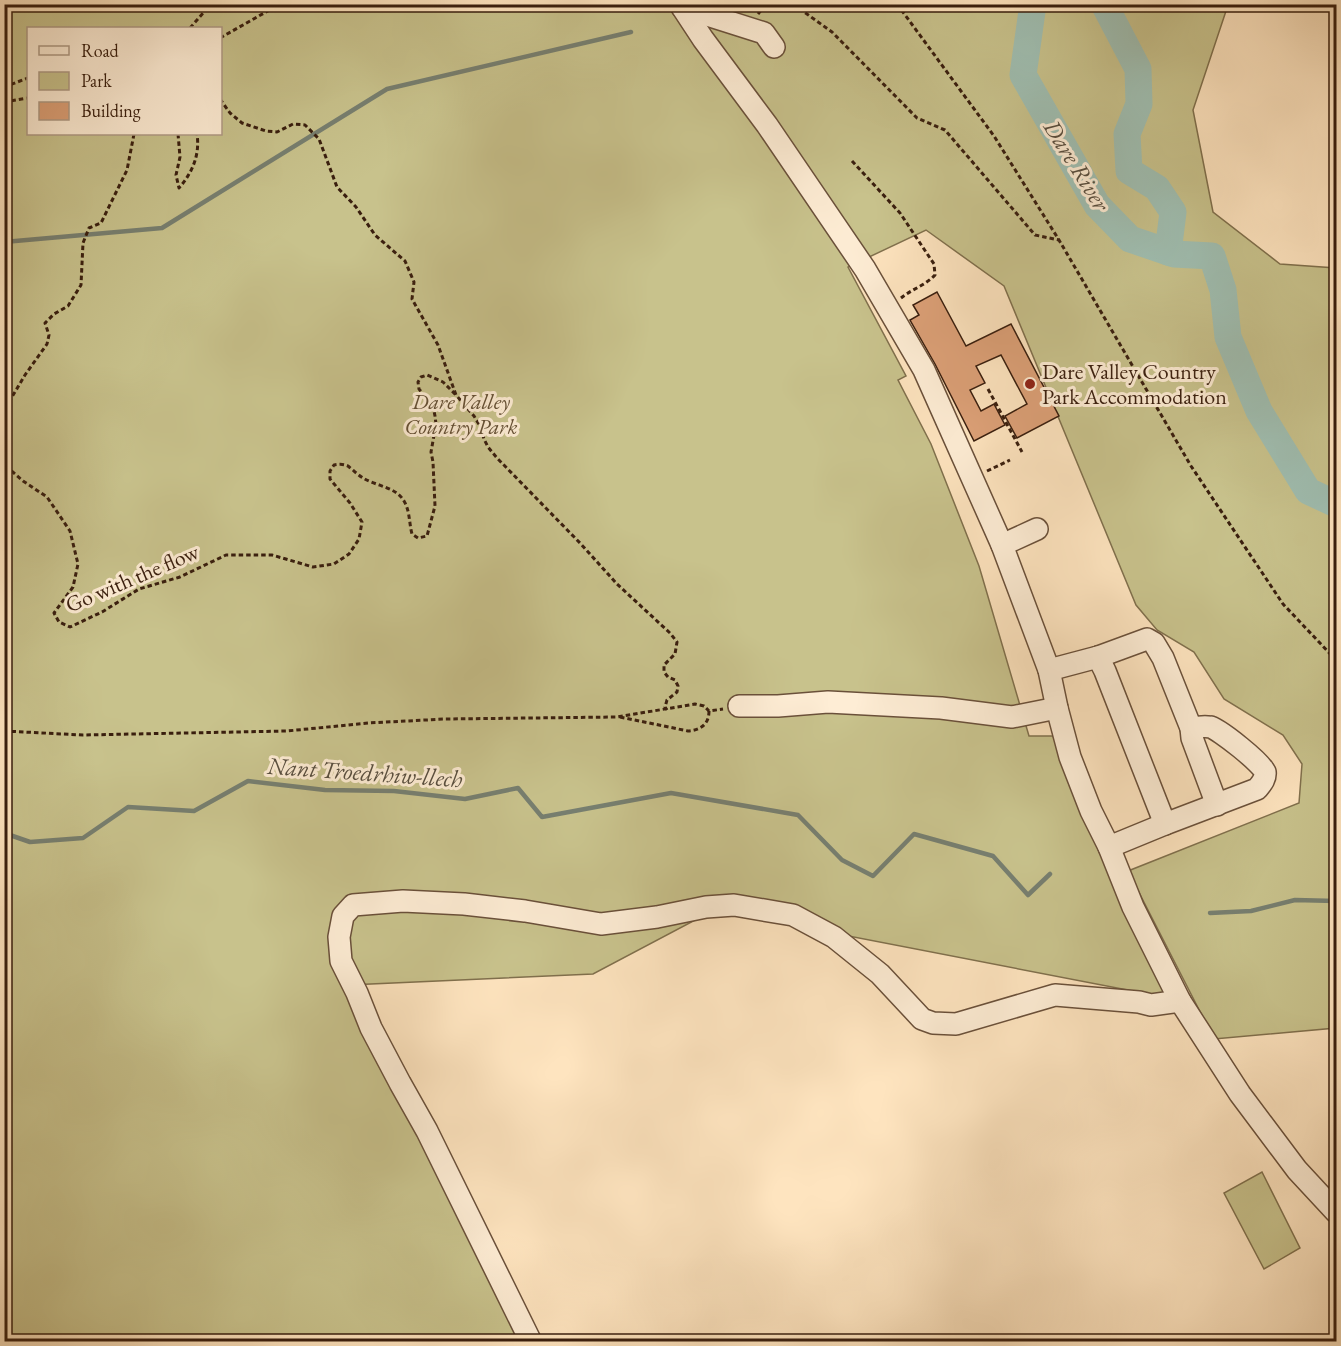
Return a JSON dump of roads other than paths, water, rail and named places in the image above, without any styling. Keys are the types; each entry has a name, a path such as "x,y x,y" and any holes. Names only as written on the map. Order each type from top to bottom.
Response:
{"lane":[{"path":"681,6 764,33 774,47"},
{"path":"681,6 774,135 865,269 924,370 1002,545 1049,670 1070,757 1133,907 1180,1001 1240,1095 1297,1170 1336,1212"},
{"path":"1002,545 1037,529"},
{"path":"1049,670 1098,657 1147,639 1154,643 1163,658 1191,728 1192,738 1217,805"},
{"path":"1098,657 1165,824"},
{"path":"739,706 828,702 941,708 1012,717 1057,708"},
{"path":"1109,847 1257,789 1262,782 1265,771 1254,758 1212,727 1191,728"},
{"path":"531,1341 427,1131 371,1028 341,961 339,937 343,916 353,905 403,901 464,904 525,911 601,924 706,907 734,905 766,909 793,915 834,937 880,974 922,1019 933,1023 956,1024 1055,995 1151,1005 1180,1001"}],"waterway":[{"name":"Dare River","path":"1033,4 1023,75 1097,205 1130,239 1174,254 1212,256 1223,290 1228,337 1259,411 1308,491 1336,504"},
{"path":"1104,4 1138,69 1139,104 1127,134 1129,171 1157,188 1173,212 1168,252"},
{"path":"4,242 162,228 387,89 631,32"},
{"name":"Nant Troedrhiw-llech","path":"4,833 30,842 83,838 128,807 194,811 248,781 325,790 394,791 465,799 518,788 542,817 671,793 798,815 842,860 873,876 914,834 993,856 1028,895 1050,874"},
{"name":"Nant Troedrhiw-llech","path":"1210,913 1251,911 1295,900 1336,901"}],"place":[{"name":"Dare Valley Country Park Accommodation","path":"1030,384"}],"park label":[{"name":"Dare Valley Country Park","path":"461,414"}]}
